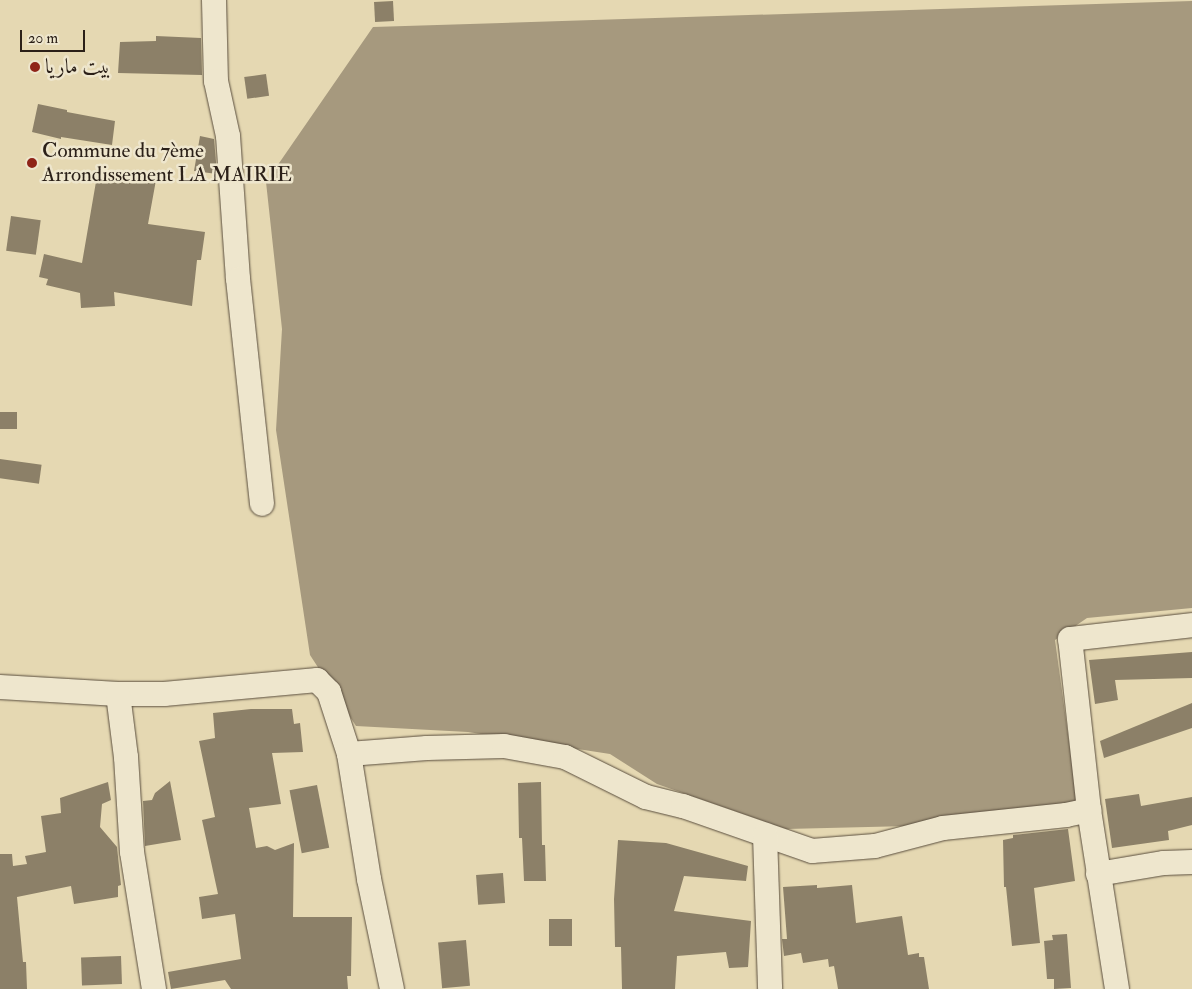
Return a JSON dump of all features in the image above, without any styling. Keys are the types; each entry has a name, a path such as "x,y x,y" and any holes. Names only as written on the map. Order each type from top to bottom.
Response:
{"street":[{"path":"214,0 216,81 228,136 240,298 262,504"},
{"path":"1117,989 1089,810 1070,639 1192,625"},
{"path":"0,687 118,694 164,694 317,680 329,692 349,754 369,879 392,989"},
{"path":"118,694 126,756 132,852 154,989"},
{"path":"349,754 428,748 504,746 565,756 646,796 692,809 812,851 875,846 943,828 1066,815 1089,810"},
{"path":"765,835 770,989"},
{"path":"1098,874 1164,863 1192,862"}],"shaded area":[{"path":"1192,1 1192,608 1087,618 1055,640 1078,807 909,826 786,829 657,784 610,754 468,732 356,726 310,655 276,430 282,329 266,182 373,27"}],"building":[{"path":"393,1 394,21 375,22 374,2"},
{"path":"156,36 201,38 202,75 118,73 120,42 156,41"},
{"path":"266,74 269,96 247,99 244,77"},
{"path":"38,104 67,110 67,112 115,121 112,145 61,137 61,139 32,132"},
{"path":"200,136 214,139 217,174 194,171"},
{"path":"98,170 156,180 148,224 205,232 201,260 197,260 192,306 114,292 115,306 81,308 80,293 46,285 48,279 39,277 44,254 82,263"},
{"path":"11,216 41,220 36,255 6,251"},
{"path":"0,412 17,412 17,429 0,429"},
{"path":"0,459 42,465 39,484 0,478"},
{"path":"1192,652 1192,678 1115,680 1118,700 1095,704 1089,660"},
{"path":"1192,703 1192,728 1104,758 1100,741"},
{"path":"251,709 292,709 294,724 300,723 303,752 272,753 281,804 249,808 256,848 267,846 275,850 294,843 293,917 352,917 351,976 347,976 348,989 231,989 225,980 171,989 168,972 241,959 235,914 202,919 199,897 218,894 202,820 215,817 199,741 215,738 213,713"},
{"path":"170,781 181,840 145,846 143,801 152,800 155,793"},
{"path":"108,782 111,800 102,804 100,827 117,847 121,885 118,886 118,897 74,904 71,886 17,897 23,962 26,962 27,989 0,989 0,854 12,854 13,866 27,864 25,856 46,852 41,816 61,813 60,798"},
{"path":"541,782 542,845 545,845 546,881 524,881 522,838 519,838 518,783"},
{"path":"317,785 329,848 302,853 290,790"},
{"path":"1139,794 1141,806 1192,797 1192,825 1168,831 1169,840 1112,848 1105,799"},
{"path":"1068,829 1075,881 1034,888 1040,943 1012,946 1006,887 1004,887 1003,840 1013,838 1013,835"},
{"path":"618,840 666,843 748,866 746,881 684,876 674,911 751,921 748,967 729,968 726,952 677,956 675,989 622,989 621,947 615,947 614,899"},
{"path":"503,873 505,903 478,905 476,875"},
{"path":"817,885 817,888 852,885 856,923 902,916 908,955 919,953 919,957 924,957 929,989 838,989 834,966 829,967 828,959 803,963 801,953 784,956 782,939 787,939 783,887"},
{"path":"549,919 572,919 572,946 549,946"},
{"path":"1067,934 1071,988 1054,989 1054,979 1047,979 1044,941 1053,940 1052,935"},
{"path":"466,940 470,986 442,988 438,942"},
{"path":"121,956 122,984 82,985 81,957"}],"place":[{"name":"بيت ماريا","path":"35,67"},
{"name":"Commune du 7ème Arrondissement LA MAIRIE","path":"32,163"}]}
